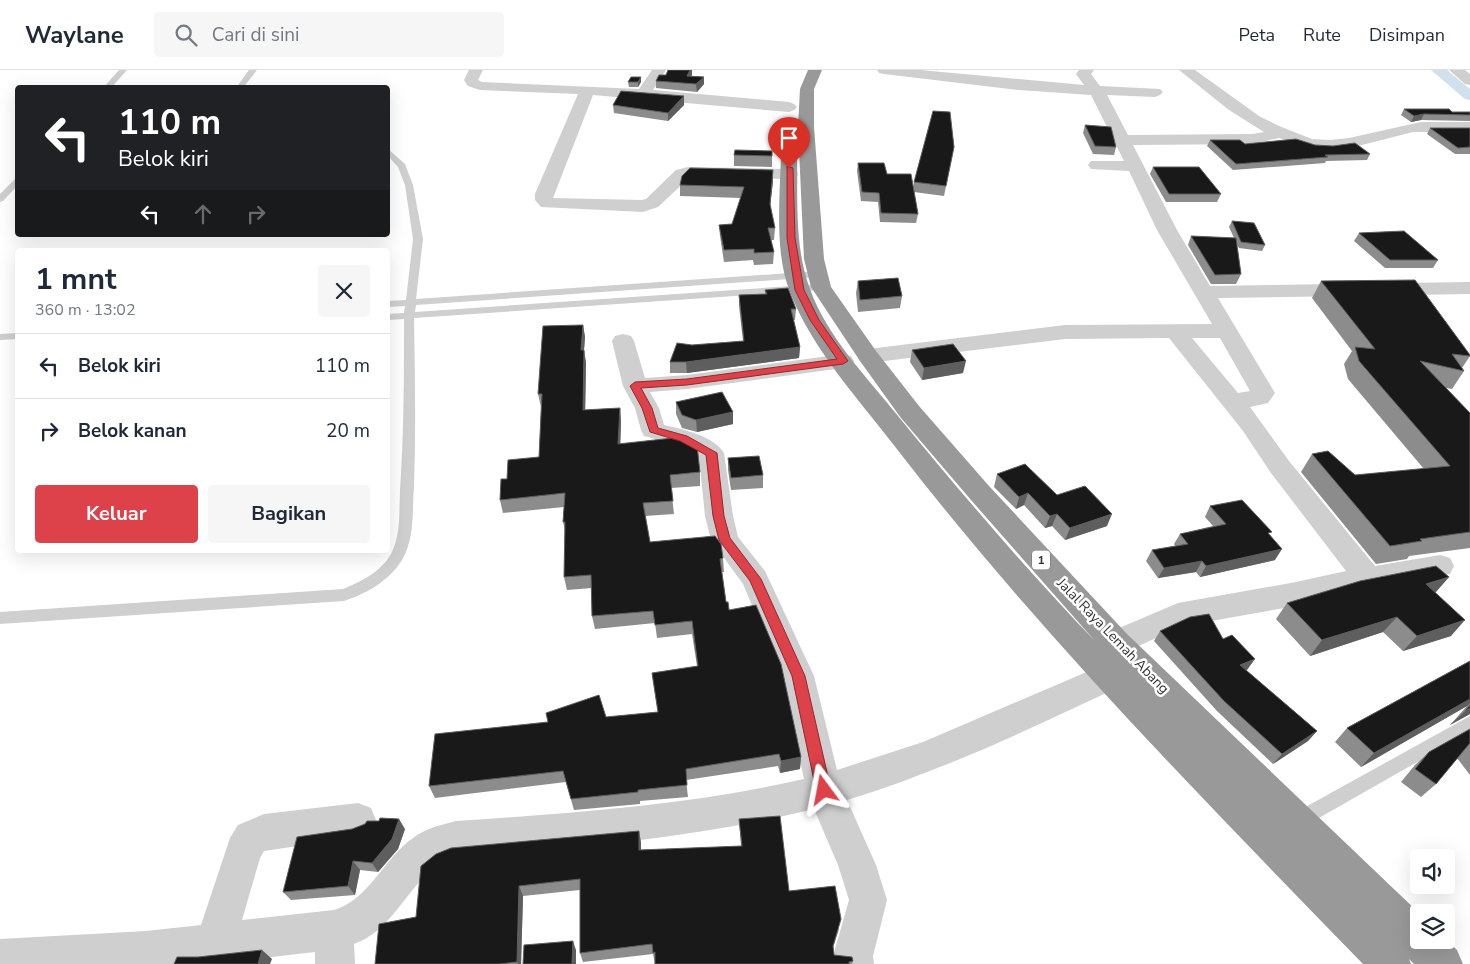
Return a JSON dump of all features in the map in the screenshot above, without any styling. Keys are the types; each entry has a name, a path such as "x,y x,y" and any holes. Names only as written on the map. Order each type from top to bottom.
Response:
{"highway":[{"name":"Jalal Raya Lemah Abang","path":"797,70 790,85 789,107 791,238 809,282 856,359 910,412 980,493 1194,764 1391,964"},
{"name":"Jalal Raya Lemah Abang","path":"809,282 814,260 806,127 807,89 815,70"},
{"name":"Jalal Raya Lemah Abang","path":"1113,660 1297,821 1443,964"}],"street":[{"path":"476,70 471,80 475,85 569,83 587,90 789,107"},
{"path":"643,94 659,70"},
{"path":"884,70 1012,86 1097,92 1155,92"},
{"path":"1087,70 1083,74 1097,92 1123,140 1167,230 1263,393 1260,398 1232,401"},
{"path":"1186,70 1225,101 1282,133 1309,143 1328,145 1392,134 1412,128 1470,127"},
{"path":"1456,70 1470,81"},
{"path":"587,90 544,194 544,200 547,203 643,206 652,203 682,174 688,172 789,174"},
{"path":"1123,140 1242,139 1282,133"},
{"path":"1097,165 1136,166"},
{"path":"1203,292 1470,288"},
{"path":"1175,331 1252,425 1280,467 1368,578"},
{"path":"635,386 687,382 1065,332 1227,331"},
{"path":"623,341 635,386 647,408 653,430 683,438 711,453 718,516 725,540 755,579 798,676 824,790 857,865 868,900 853,956 854,964"},
{"path":"0,959 143,958 215,943 334,947 377,905 411,864 436,844 456,839 593,829 686,817 761,805 824,790 910,763 997,728 1113,660 1178,615 1440,566"},
{"path":"215,943 243,851 251,838 264,832 358,820"}],"lane":[{"path":"109,85 123,70"},
{"path":"241,85 253,70"},
{"path":"0,618 344,595 366,586 386,570 396,558 404,539 410,434 410,309 418,239 409,185 402,166 390,154"},
{"path":"0,199 15,182"},
{"path":"390,316 410,309 809,282"},
{"path":"390,304 410,309"},
{"path":"0,337 15,336"},
{"path":"1297,821 1470,723"}],"building":[{"path":"668,70 690,70 687,76 704,77 696,84 656,81 659,75 666,75"},
{"path":"631,77 641,77 638,82 628,82"},
{"path":"621,91 684,96 668,113 613,105"},
{"path":"1404,109 1449,109 1452,112 1470,112 1470,115 1424,114 1414,116"},
{"path":"933,111 950,112 954,147 946,186 914,182"},
{"path":"1085,125 1111,127 1116,147 1095,146"},
{"path":"1430,128 1470,128 1470,147 1458,148"},
{"path":"1296,139 1315,145 1333,146 1355,143 1370,154 1325,155 1328,157 1236,164 1210,140 1240,140 1245,144"},
{"path":"735,150 772,151 772,156 734,155"},
{"path":"858,163 884,163 887,174 911,174 918,214 881,213 879,193 862,192"},
{"path":"1153,167 1199,167 1221,194 1169,194"},
{"path":"690,168 773,170 770,204 775,228 768,228 774,252 754,253 754,249 724,250 719,225 732,224 744,187 680,185 682,176"},
{"path":"1232,221 1254,223 1265,245 1241,242"},
{"path":"1404,231 1438,260 1390,260 1359,233"},
{"path":"1191,236 1236,238 1241,274 1215,275"},
{"path":"898,278 902,296 860,300 858,281"},
{"path":"1415,280 1470,355 1452,354 1464,371 1420,361 1470,413 1470,532 1420,539 1422,541 1390,546 1312,454 1328,451 1355,475 1450,466 1359,361 1355,347 1375,349 1321,281"},
{"path":"788,288 796,309 791,309 800,347 686,362 670,362 677,343 692,345 744,341 739,295 767,294 765,290"},
{"path":"583,325 581,350 584,350 583,410 620,408 618,444 682,437 697,445 700,472 670,475 673,501 643,503 650,542 715,536 721,544 723,558 720,559 726,602 728,602 729,610 756,605 781,664 801,757 781,761 779,754 686,769 687,785 571,799 563,771 429,786 435,734 548,722 546,713 599,695 606,717 658,712 652,673 698,666 692,621 655,625 653,611 592,616 591,575 564,577 565,522 563,522 565,493 500,500 501,479 507,479 508,460 539,457 542,394 538,394 543,326"},
{"path":"953,344 966,361 924,368 912,350"},
{"path":"722,392 733,412 696,420 682,415 676,402"},
{"path":"759,456 763,475 731,478 728,458"},
{"path":"1025,464 1057,495 1085,486 1112,514 1070,528 1057,514 1050,516 1028,493 1019,497 997,474"},
{"path":"1242,500 1272,532 1268,533 1282,549 1206,566 1202,561 1164,568 1152,550 1188,544 1180,534 1226,524 1210,506"},
{"path":"1436,566 1449,577 1426,584 1465,620 1417,636 1397,617 1322,640 1287,603 1360,581"},
{"path":"1209,614 1223,639 1232,635 1255,659 1240,665 1317,731 1282,754 1224,701 1160,631 1190,617"},
{"path":"1470,661 1470,699 1374,753 1347,728"},
{"path":"1470,729 1470,743 1436,784 1415,769 1429,752"},
{"path":"780,816 789,891 835,886 841,919 833,946 834,955 852,957 853,961 849,962 849,964 655,964 655,952 653,953 652,944 580,953 580,879 519,886 517,962 499,964 375,964 379,924 416,917 421,866 436,854 451,848 639,831 639,850 742,846 739,819"},
{"path":"380,818 399,819 392,839 372,863 353,861 348,886 283,892 297,837 352,829 365,824 367,821 379,821"},
{"path":"573,941 572,964 523,964 524,945"},
{"path":"262,950 258,964 174,964 177,957 198,957"}],"waterway":[{"path":"1438,70 1470,96"}],"route":[{"path":"789,168 791,238 793,261 799,290 814,320 843,361 810,367 733,374 687,382 635,386 647,408 653,430 683,438 711,453 718,516 725,540 755,579 798,676 824,790"}]}
